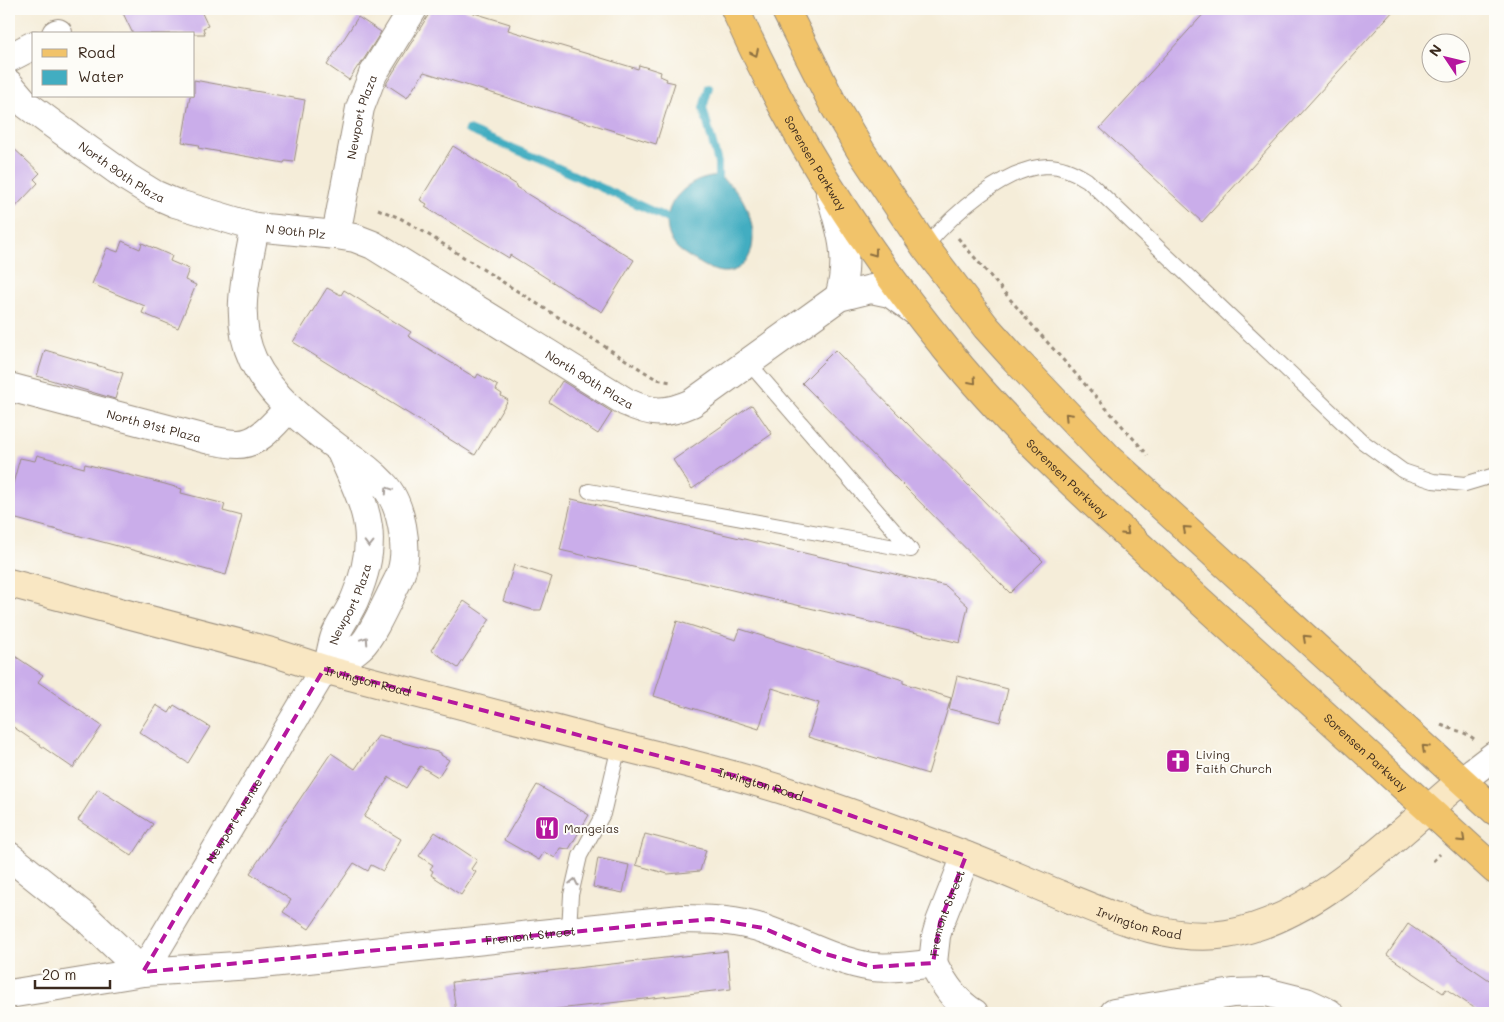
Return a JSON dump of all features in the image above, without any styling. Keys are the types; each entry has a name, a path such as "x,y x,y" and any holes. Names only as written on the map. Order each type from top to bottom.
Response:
{"main road":[{"name":"Sorensen Parkway","path":"735,9 763,71 826,183 870,248 920,315 985,395 1065,477 1495,870"},
{"path":"785,9 832,102 861,151 925,247 986,327 1042,389 1108,457 1495,811"}],"street":[{"name":"Newport Plaza","path":"336,235 360,108 373,74 414,9"},
{"path":"9,58 32,46"},
{"name":"North 90th Plaza","path":"9,84 28,105 54,126 154,194 175,203 255,227"},
{"path":"826,183 841,228 844,247 845,263 843,283 839,297 871,290 890,293 920,315"},
{"name":"Newport Plaza","path":"255,227 244,290 242,316 245,338 253,360 277,396 340,449 361,497 368,522 370,545 366,571 356,598 334,637 326,670"},
{"name":"N 90th Plz","path":"255,227 336,235"},
{"name":"North 90th Plaza","path":"336,235 356,238 374,245 626,402 643,410 659,412 677,410 692,403 839,297"},
{"name":"North 91st Plaza","path":"9,387 206,439 238,444 247,443 261,436 289,408"},
{"name":"Irvington Road","path":"9,583 272,652 326,670 744,778 786,791 966,856 1095,909 1165,932 1193,936 1240,932 1285,915 1306,903 1353,872 1461,781"},
{"name":"Newport Avenue","path":"143,972 326,670"},
{"path":"1461,781 1495,754"},
{"path":"9,856 84,916 143,972"},
{"name":"Fremont Street","path":"9,994 143,972 252,965 673,920 712,919 763,928 822,953 872,967 896,968 933,964 936,936 940,922 966,856"},
{"path":"933,964 945,986 966,1009 974,1013"},
{"path":"1114,1013 1233,993 1266,992 1306,1002 1329,1013"}],"lane":[{"path":"925,247 946,223 990,187 1029,169 1049,166 1075,172 1087,180 1363,442 1403,471 1433,481 1465,484 1495,475"},
{"path":"588,491 911,550 748,362"},
{"path":"569,930 571,896 580,856 603,814 619,746"}],"path":[{"path":"378,209 400,218 424,232 656,379 670,382 676,381"},
{"path":"968,249 1032,325 1149,456"},
{"path":"1433,720 1449,728 1466,732"}],"highlighted area":[{"path":"324,669 744,778 966,856 940,922 933,963 872,967 822,953 763,928 711,919 143,972"}],"water":[{"path":"718,176 731,185 741,197 749,215 753,235 750,255 745,263 737,269 727,272 717,271 708,267 681,251 672,241 667,227 670,207 678,195 696,181"}],"building":[{"path":"121,9 200,9 208,26 203,28 205,34 195,34 195,32 132,32"},
{"path":"432,9 461,9 510,24 508,30 638,69 639,65 661,72 660,76 667,79 666,81 675,83 656,144 424,72 407,98 386,84"},
{"path":"1208,9 1395,9 1202,222 1100,128"},
{"path":"358,17 381,32 349,80 327,65"},
{"path":"195,80 305,100 294,162 285,161 284,163 198,148 199,145 182,142 190,98 195,98"},
{"path":"9,144 40,173 34,179 38,183 9,214"},
{"path":"453,146 634,260 602,312 510,255 509,258 425,207 427,204 420,200"},
{"path":"122,241 140,249 142,243 172,256 170,261 189,269 185,280 196,285 178,328 142,313 145,306 92,284 107,248 118,252"},
{"path":"327,288 341,295 344,290 411,332 408,336 476,378 478,374 498,386 496,390 508,400 475,455 293,342"},
{"path":"45,350 123,373 115,399 37,376"},
{"path":"835,350 1043,561 1010,593 802,383"},
{"path":"562,381 612,412 598,434 549,402"},
{"path":"752,405 772,434 692,489 673,460"},
{"path":"37,455 84,468 85,464 165,484 182,489 181,493 225,504 223,511 242,516 226,575 9,517 9,498 20,458 35,461"},
{"path":"572,499 946,586 968,606 960,643 560,550"},
{"path":"514,565 552,577 541,610 533,610 503,601"},
{"path":"464,601 490,619 458,668 431,650"},
{"path":"677,621 736,640 740,629 903,680 903,683 951,698 928,774 808,737 819,703 772,688 759,729 654,696"},
{"path":"9,652 43,675 38,682 102,726 73,768 9,724"},
{"path":"957,676 1008,689 1000,722 949,709"},
{"path":"156,705 169,713 174,705 210,727 188,763 139,732"},
{"path":"378,736 441,753 441,755 449,760 438,777 420,766 406,788 389,777 364,817 401,839 383,871 371,865 368,871 354,863 309,929 283,912 291,900 250,873 331,753 355,769"},
{"name":"Mangeias","path":"537,785 589,815 569,849 560,848 555,858 544,852 539,860 504,840"},
{"path":"98,789 153,824 132,856 78,820"},
{"path":"435,832 477,860 471,869 476,872 461,895 431,875 433,871 430,869 433,865 419,856"},
{"path":"645,834 706,850 700,871 668,874 636,865"},
{"path":"598,858 629,865 623,893 593,887"},
{"path":"1408,924 1495,984 1495,1013 1482,1013 1446,989 1443,993 1387,955"},
{"path":"727,951 731,989 523,1013 456,1013 452,982"}],"waterway":[{"path":"709,87 703,108 718,163 718,176"},
{"path":"468,130 541,160 667,218"}],"place":[{"name":"Living Faith Church","path":"1178,761"},
{"name":"Mangeias","path":"547,828"}]}
